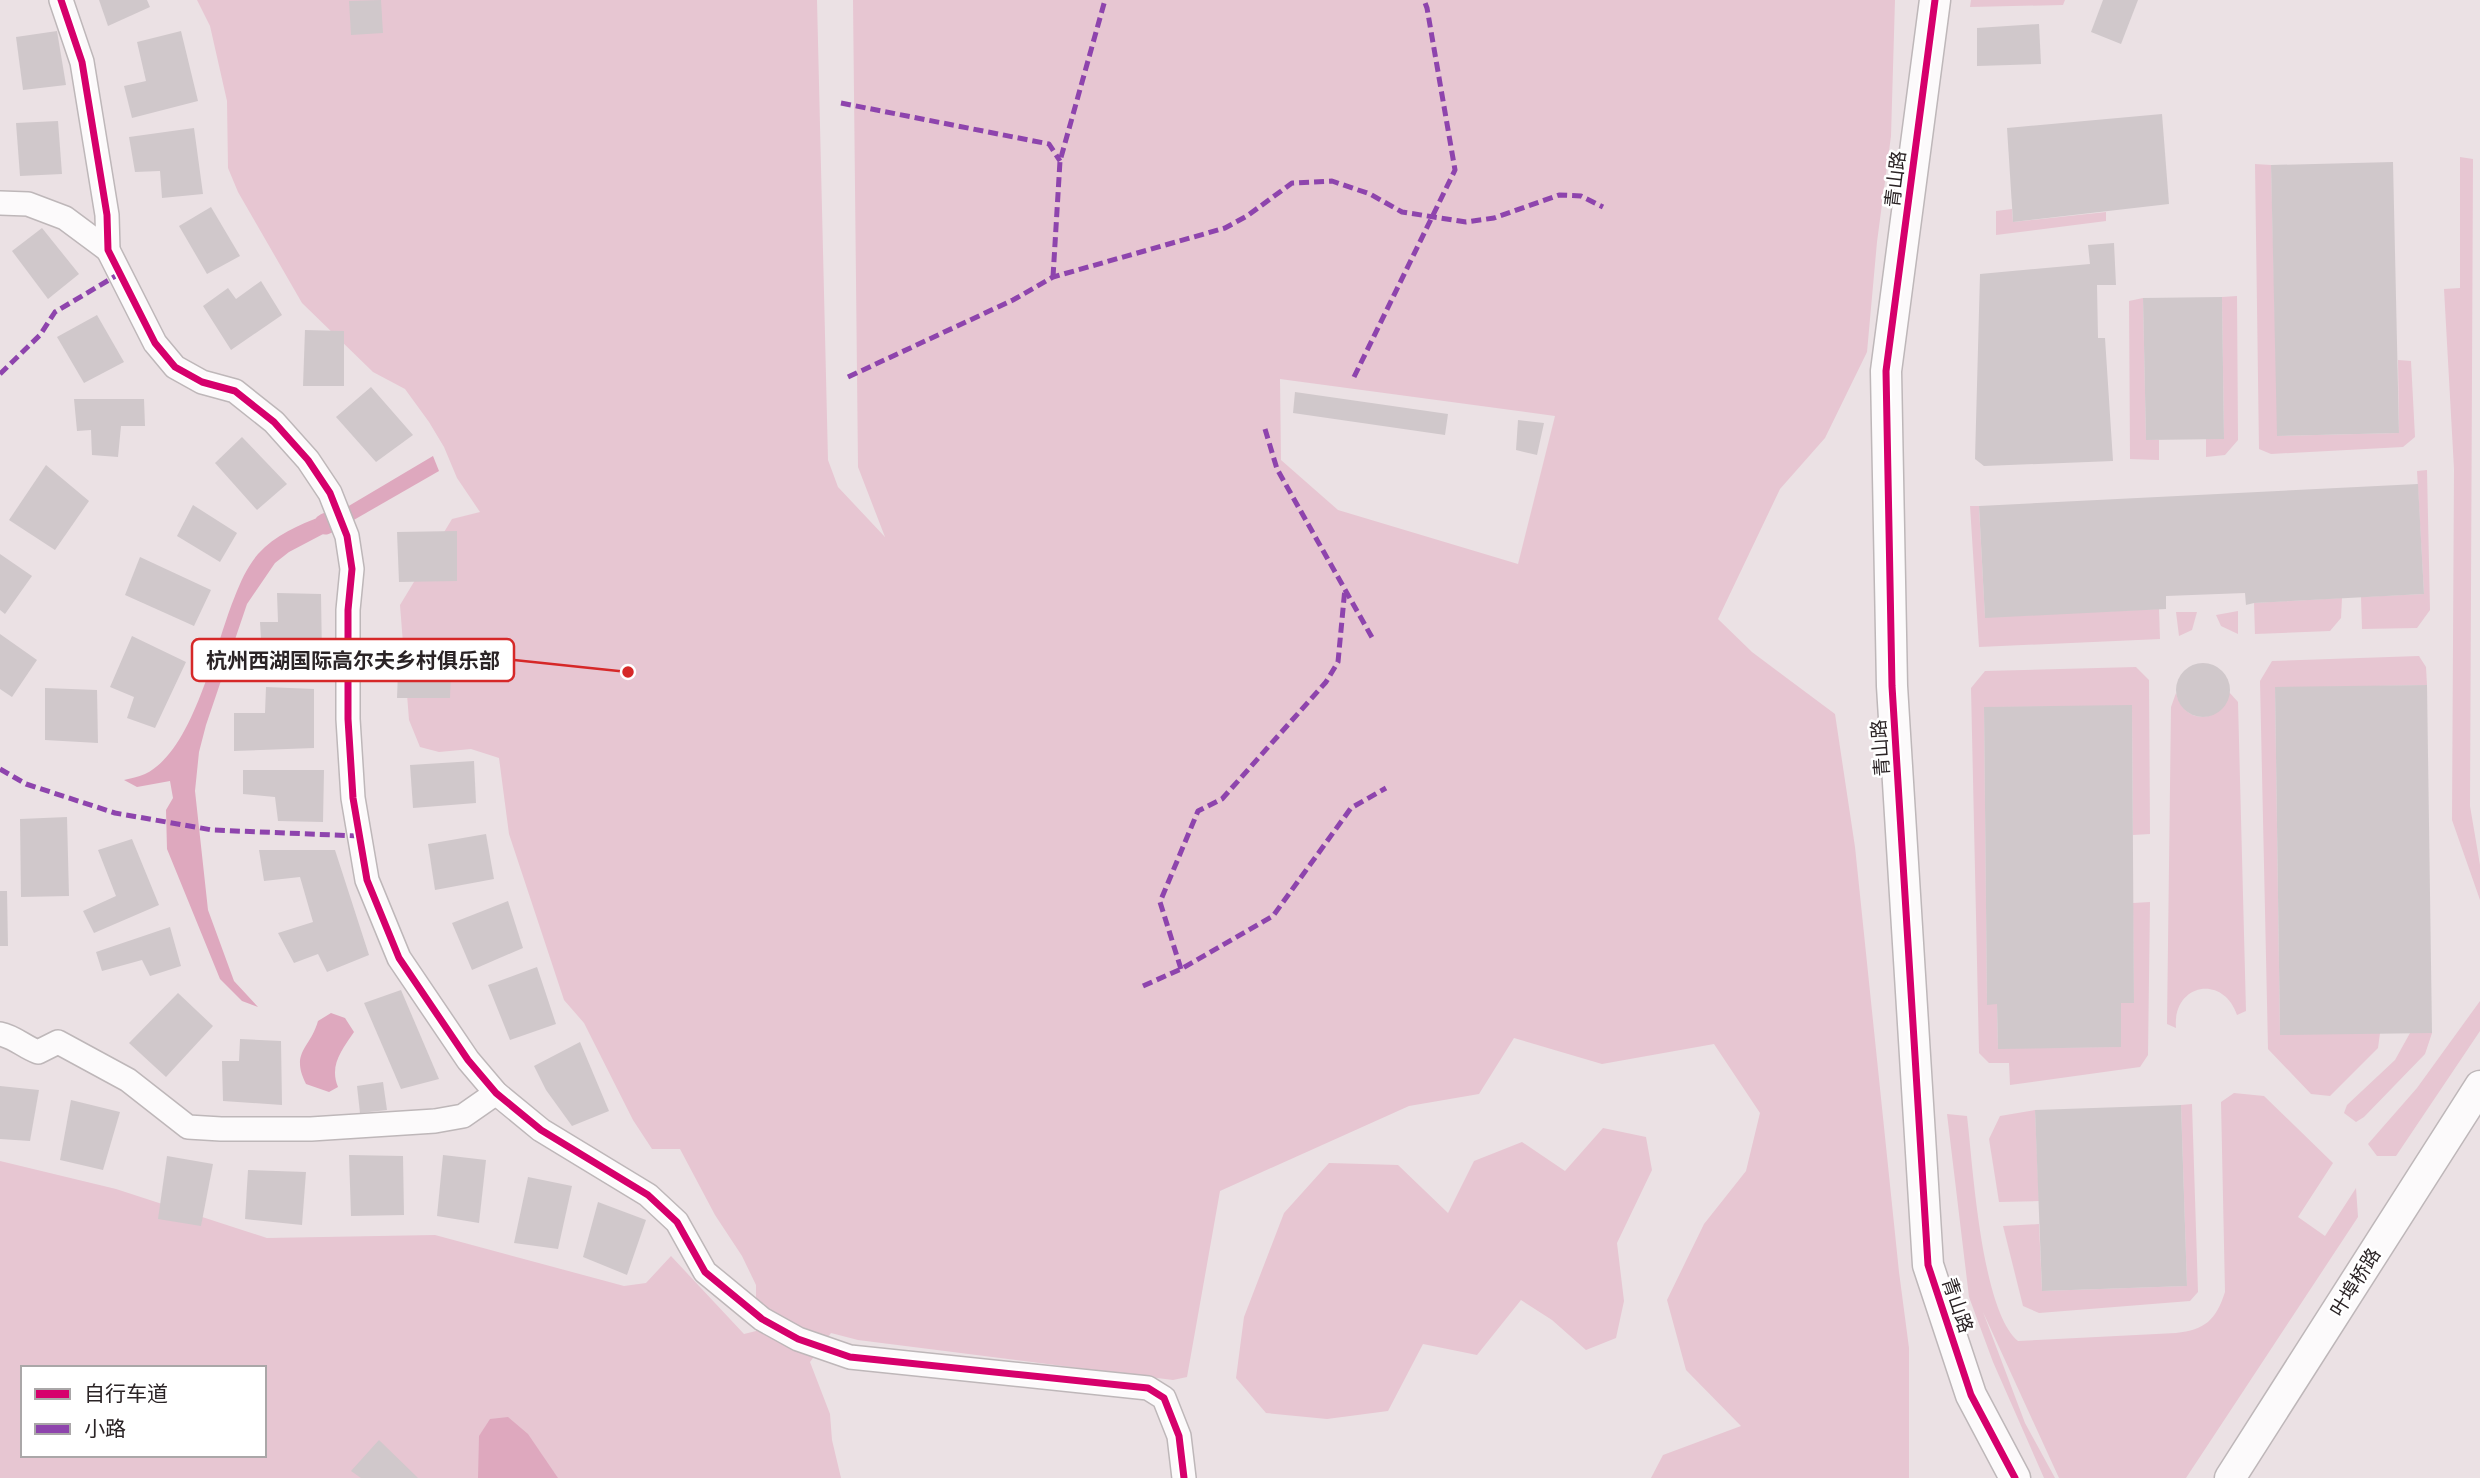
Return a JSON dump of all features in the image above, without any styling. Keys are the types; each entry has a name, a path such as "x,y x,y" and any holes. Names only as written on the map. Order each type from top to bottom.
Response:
{"street":[{"name":"青山路","path":"1935,0 1886,371 1892,686 1928,1265 1971,1395 2015,1478"},
{"path":"63,3 82,62 107,215 108,250 155,343 175,367 202,382 235,391 274,422 308,460 330,493 347,536 352,569 348,610 348,719 353,798 367,880 399,958 468,1060 496,1093 541,1130 648,1195 677,1222 705,1272 762,1319 797,1339 850,1357 1148,1388 1164,1398 1169,1410 1179,1436 1184,1478"},
{"path":"0,203 28,204 65,218 108,250"},
{"path":"0,1034 12,1036 25,1047 38,1052 58,1042 128,1080 188,1127 311,1129 435,1121 463,1116 496,1093"},
{"name":"叶埠桥路","path":"2231,1478 2480,1086"}],"shaded area":[{"path":"197,0 817,0 828,460 838,487 885,537 858,467 853,0 1895,0 1891,136 1877,242 1867,352 1825,438 1780,489 1718,619 1752,652 1835,714 1855,847 1909,1348 1909,1478 1651,1478 1663,1455 1741,1426 1686,1370 1667,1300 1704,1224 1746,1171 1760,1113 1714,1044 1602,1064 1514,1038 1479,1094 1409,1106 1220,1191 1187,1377 1173,1380 858,1340 831,1333 810,1362 830,1414 832,1440 841,1478 0,1478 0,1161 116,1189 267,1238 435,1235 624,1286 646,1283 671,1256 744,1334 756,1331 756,1285 680,1149 652,1149 633,1120 584,1023 564,1000 509,834 499,758 471,749 439,752 420,747 409,720 400,605 452,519 480,512 457,478 444,447 429,422 405,389 373,372 302,303 238,192 228,168 227,101 210,26","holes":["1280,379 1555,416 1518,564 1338,510 1281,460"]},
{"path":"1971,0 2065,0 2063,5 1970,7"},
{"path":"2460,157 2473,159 2470,806 2480,865 2480,900 2452,820 2454,469 2444,289 2460,288"},
{"path":"2255,164 2271,165 2278,436 2399,433 2398,360 2411,361 2415,437 2403,447 2271,454 2259,449"},
{"path":"2012,209 2013,222 2106,212 2106,221 1996,235 1996,211"},
{"path":"2237,296 2238,440 2225,455 2206,457 2206,439 2224,438 2222,297"},
{"path":"2143,298 2146,440 2159,440 2159,460 2130,459 2129,301"},
{"path":"433,456 439,471 352,521 347,507"},
{"path":"2427,470 2430,610 2417,628 2362,629 2361,597 2424,594 2417,471"},
{"path":"1970,506 1979,506 1985,617 2159,609 2160,639 1979,647"},
{"path":"322,516 327,532 289,552 275,563 247,604 199,752 195,791 208,910 234,981 258,1007 242,1001 220,979 167,849 166,810 173,798 170,781 137,787 124,780 145,774 162,762 177,743 201,694 237,590 254,559 280,536"},
{"path":"2342,598 2341,618 2330,631 2255,634 2254,603"},
{"path":"2238,611 2238,634 2221,626 2216,615"},
{"path":"2176,612 2197,612 2192,630 2179,636"},
{"path":"2419,656 2426,667 2427,685 2275,688 2280,1034 2380,1033 2378,1048 2330,1096 2311,1094 2268,1049 2260,681 2272,661"},
{"path":"2136,667 2149,680 2150,834 2133,835 2132,706 1984,707 1987,1004 1997,1004 1998,1048 2121,1047 2121,1003 2134,1003 2133,903 2150,902 2148,1055 2140,1067 2010,1085 2009,1063 1989,1063 1979,1053 1971,688 1985,671"},
{"path":"2229,692 2238,702 2246,1011 2237,1015 2221,993 2200,989 2190,993 2182,1002 2177,1013 2176,1028 2167,1024 2171,707 2176,693 2187,711 2202,717 2211,715 2225,703"},
{"path":"2480,1001 2480,1031 2396,1156 2377,1156 2368,1144 2417,1088"},
{"path":"331,1013 345,1018 354,1032 336,1065 338,1087 329,1092 306,1084 300,1065 303,1051 318,1021"},
{"path":"2410,1033 2432,1033 2425,1054 2356,1122 2344,1113 2347,1105 2395,1060"},
{"path":"2234,1093 2264,1096 2333,1163 2298,1217 2325,1236 2356,1188 2358,1217 2186,1478 2059,1478 1983,1312 2025,1423 2055,1478 2044,1478 1993,1362 1969,1297 1947,1114 1967,1116 1987,1269 2005,1324 2018,1341 2176,1333 2195,1329 2208,1322 2218,1310 2225,1292 2221,1102"},
{"path":"2192,1104 2198,1292 2190,1301 2039,1313 2023,1306 2003,1226 2039,1224 2042,1291 2187,1286 2181,1105"},
{"path":"2035,1110 2039,1201 1999,1202 1989,1139 2000,1116"},
{"path":"1603,1128 1646,1137 1652,1170 1617,1243 1624,1301 1616,1338 1586,1350 1552,1320 1521,1300 1477,1355 1423,1344 1388,1411 1327,1419 1266,1413 1236,1378 1244,1317 1284,1213 1329,1163 1398,1165 1448,1213 1474,1161 1522,1142 1565,1171"},
{"path":"508,1417 528,1434 558,1478 478,1478 479,1436 490,1419"}],"building":[{"path":"99,0 147,0 150,7 108,26"},
{"path":"381,0 383,33 351,35 349,1"},
{"path":"2103,0 2138,0 2121,44 2091,32"},
{"path":"2039,24 2041,64 1977,66 1977,28"},
{"path":"57,31 66,85 23,90 16,37"},
{"path":"181,31 198,101 132,118 124,86 146,81 137,42"},
{"path":"2162,114 2169,204 2013,222 2007,128"},
{"path":"58,121 62,174 20,176 16,123"},
{"path":"194,128 203,194 162,198 160,171 135,172 129,137"},
{"path":"2393,162 2399,433 2277,436 2271,165"},
{"path":"211,207 240,256 207,274 179,226"},
{"path":"42,228 79,274 48,299 12,251"},
{"path":"2114,243 2116,285 2097,285 2098,338 2105,338 2113,461 1984,466 1975,459 1980,274 2090,264 2088,245"},
{"path":"261,281 282,315 231,350 203,306 228,288 236,299"},
{"path":"2222,297 2224,439 2146,440 2143,298"},
{"path":"97,315 124,362 84,383 57,337"},
{"path":"305,330 344,331 344,386 303,386"},
{"path":"371,387 413,435 376,462 336,417"},
{"path":"1295,392 1448,414 1445,435 1293,413"},
{"path":"74,399 144,399 145,426 121,426 118,457 92,455 91,430 77,431"},
{"path":"1518,420 1544,423 1537,455 1516,450"},
{"path":"242,437 287,484 257,510 215,463"},
{"path":"46,465 89,501 55,550 9,520"},
{"path":"2418,484 2424,594 2246,605 2245,593 2166,596 2166,609 1985,618 1979,506"},
{"path":"193,505 237,533 220,562 177,536"},
{"path":"457,531 457,581 399,582 397,532"},
{"path":"0,554 32,576 5,614 0,610"},
{"path":"140,557 211,590 194,626 125,595"},
{"path":"277,593 321,594 322,658 262,657 260,622 278,622"},
{"path":"0,634 37,660 12,697 0,689"},
{"path":"132,636 186,662 155,728 127,718 134,697 110,687"},
{"path":"452,643 450,698 397,698 399,644"},
{"path":"2203,663 2222,671 2230,690 2222,709 2203,717 2184,709 2176,690 2184,671"},
{"path":"2427,685 2432,1033 2280,1035 2275,687"},
{"path":"266,687 314,689 314,748 234,751 234,713 265,713"},
{"path":"45,688 97,690 98,743 45,740"},
{"path":"2132,705 2134,1003 2121,1003 2121,1047 1998,1049 1997,1004 1987,1005 1984,707"},
{"path":"474,761 476,803 413,808 410,765"},
{"path":"243,770 324,770 323,822 278,821 275,797 243,794"},
{"path":"67,817 69,896 21,897 20,819"},
{"path":"486,834 494,879 435,890 428,844"},
{"path":"132,839 159,905 94,933 83,911 116,896 98,850"},
{"path":"259,850 335,850 369,955 327,972 318,954 294,963 278,933 313,922 300,877 264,881"},
{"path":"0,891 7,891 8,946 0,946"},
{"path":"508,901 523,948 472,970 452,923"},
{"path":"170,927 181,966 150,976 142,960 102,971 96,952"},
{"path":"537,967 556,1024 510,1040 488,985"},
{"path":"401,990 439,1079 401,1089 364,1003"},
{"path":"178,993 213,1026 166,1077 129,1043"},
{"path":"240,1039 281,1041 282,1105 223,1101 222,1061 239,1061"},
{"path":"580,1042 609,1111 572,1126 546,1090 534,1066"},
{"path":"383,1082 387,1110 360,1113 357,1086"},
{"path":"0,1086 39,1090 30,1141 0,1139"},
{"path":"71,1100 120,1112 103,1170 60,1160"},
{"path":"2181,1105 2187,1286 2042,1291 2035,1110"},
{"path":"349,1155 403,1156 404,1215 351,1216"},
{"path":"443,1155 486,1160 479,1223 437,1216"},
{"path":"167,1156 213,1164 201,1226 158,1219"},
{"path":"248,1170 306,1172 302,1225 245,1219"},
{"path":"528,1177 572,1186 558,1249 514,1243"},
{"path":"598,1202 646,1220 627,1275 583,1257"},
{"path":"379,1440 418,1478 361,1478 351,1471"}],"waterway":[{"path":"325,524 332,521"}],"marked path":[{"path":"1053,277 1060,161 1105,0"},
{"path":"1354,377 1455,170 1424,0"},
{"path":"841,103 1049,144 1060,161"},
{"path":"848,377 1013,300 1053,277 1225,228 1247,216 1292,183 1332,181 1370,194 1402,212 1466,222 1494,218 1559,195 1581,196 1603,207"},
{"path":"0,374 40,335 55,312 119,274"},
{"path":"1265,429 1277,469 1374,641"},
{"path":"1181,969 1160,902 1198,811 1222,799 1326,682 1338,662 1345,588"},
{"path":"0,769 26,784 115,813 212,830 359,836"},
{"path":"1143,986 1181,969 1273,916 1351,808 1386,788"}],"cycle path":[{"path":"61,0 82,62 107,215 108,250 155,343 175,367 202,382 235,391 274,422 308,460 330,493 347,536 352,569 348,610 348,719 353,798 367,880 399,958 468,1060 496,1093 541,1130 648,1195 677,1222 705,1272 762,1319 798,1339 850,1357 1148,1388 1164,1398 1179,1436 1184,1478"},
{"path":"1935,0 1886,371 1892,686 1928,1265 1971,1395 2015,1478"}],"place":[{"name":"杭州西湖国际高尔夫乡村俱乐部","path":"628,672"}]}
